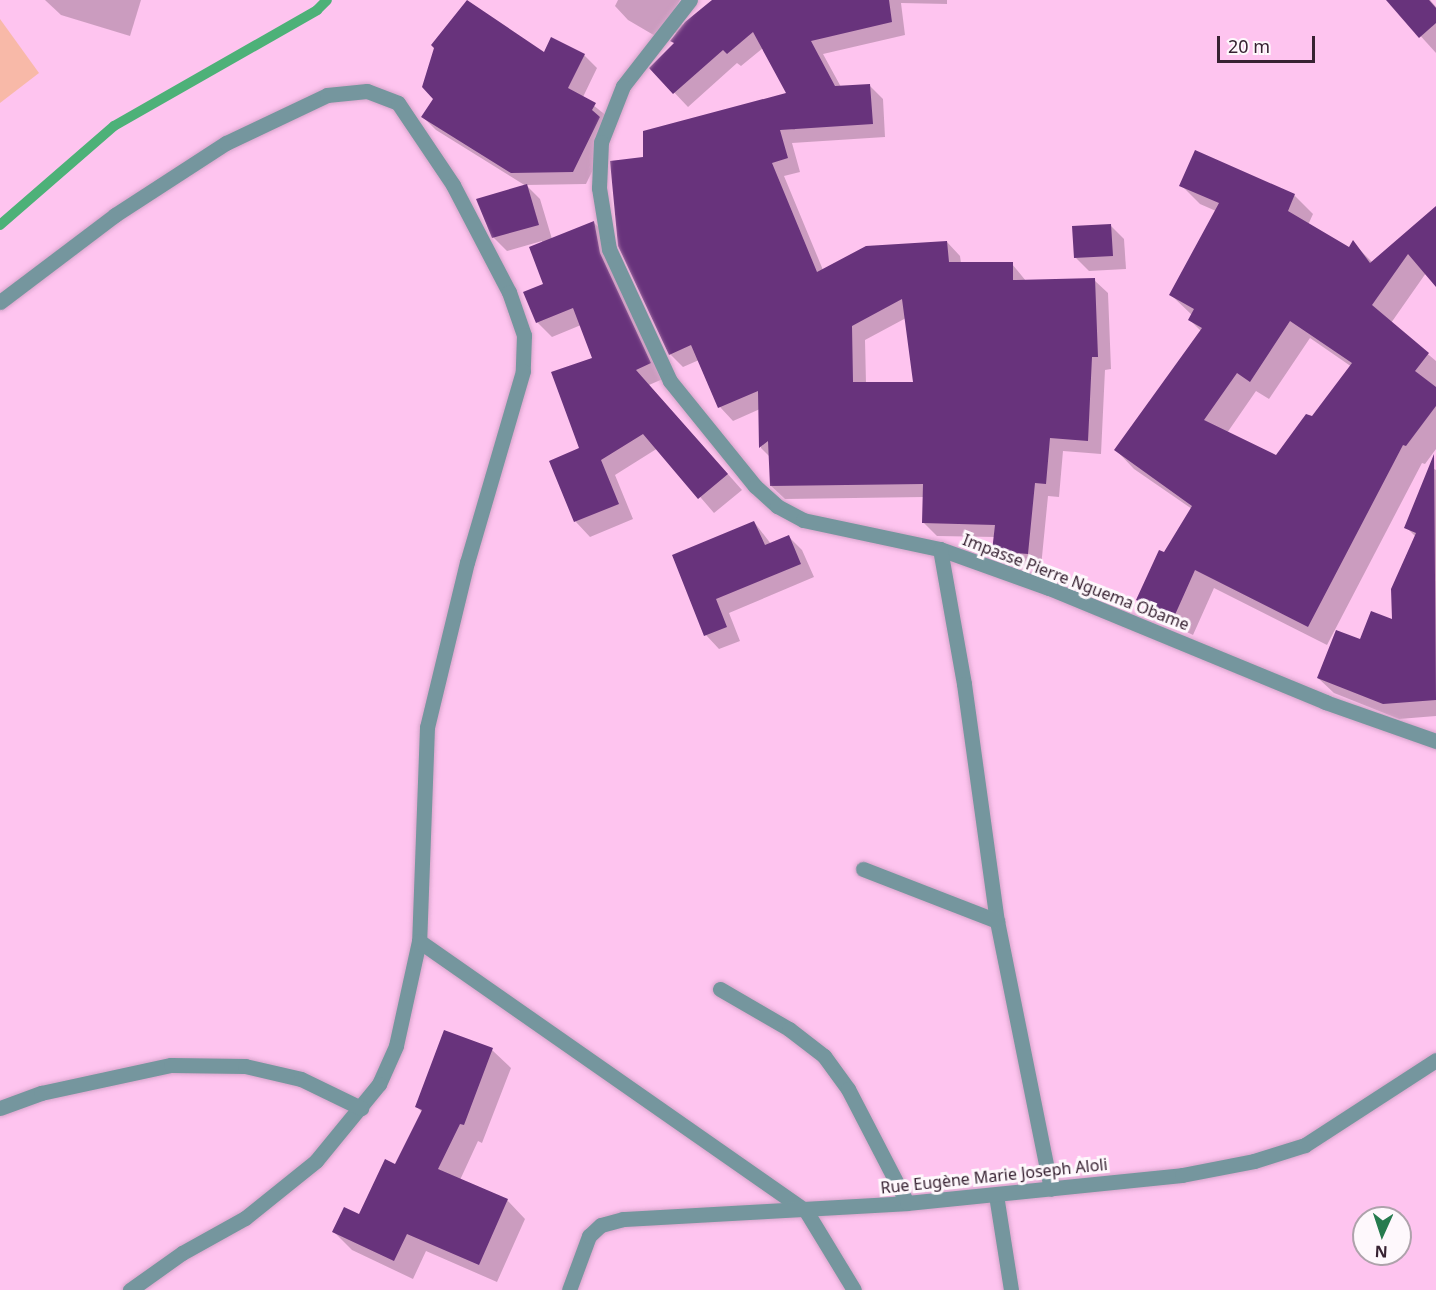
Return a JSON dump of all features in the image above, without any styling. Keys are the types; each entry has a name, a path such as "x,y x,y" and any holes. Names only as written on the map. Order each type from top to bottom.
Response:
{"street":[{"name":"Impasse Pierre Nguema Obame","path":"690,0 678,11 623,86 609,116 598,165 609,249 670,381 755,486 777,506 803,520 940,549 1049,588 1325,702 1436,741"},
{"path":"0,302 115,215 226,143 327,95 367,91 398,103 453,185 509,292 524,335 524,371 467,562 426,727 419,941 396,1046 379,1084 316,1161 245,1218 182,1254 130,1290"},
{"path":"940,549 964,684 997,921 1051,1189"},
{"path":"863,869 997,921"},
{"path":"419,941 806,1211 854,1290"},
{"path":"720,989 789,1029 824,1056 848,1089 907,1203"},
{"name":"Rue Eugène Marie Joseph Aloli","path":"569,1290 589,1236 601,1225 623,1219 806,1211 996,1195 1182,1175 1254,1161 1305,1145 1436,1060"},
{"path":"0,1108 41,1093 171,1065 245,1066 301,1079 361,1108"},
{"path":"996,1195 1011,1290"}],"shaded area":[{"path":"0,19 39,73 0,103"}],"building":[{"path":"467,0 544,52 551,37 585,54 568,88 596,103 592,110 600,117 573,172 511,173 421,117 433,99 422,87 434,48 431,45"},
{"path":"712,0 889,0 892,22 811,41 835,86 870,84 873,124 780,130 788,158 772,163 817,272 866,246 947,241 949,262 1013,262 1013,280 1095,278 1098,357 1092,357 1088,441 1050,438 1046,484 1035,483 1028,554 992,551 995,525 922,523 923,484 770,486 768,441 759,448 758,391 718,408 691,345 669,355 618,246 610,161 643,157 643,131 786,93 753,32 727,54 723,50 673,94 649,68 674,43 670,41 685,22","holes":["902,299 913,382 853,382 852,326"]},
{"path":"1386,0 1429,0 1436,8 1436,23 1419,38"},
{"path":"1195,150 1295,194 1288,211 1349,247 1353,240 1370,263 1436,206 1436,287 1408,254 1372,305 1429,353 1415,371 1436,387 1436,406 1406,446 1403,445 1308,627 1195,570 1174,617 1136,600 1159,550 1164,552 1192,506 1114,450 1202,328 1188,320 1194,309 1169,295 1219,203 1179,186","holes":["1290,321 1352,363 1312,416 1306,414 1276,455 1204,420 1237,373 1250,382"]},
{"path":"527,184 539,225 492,238 476,199"},
{"path":"594,221 600,253 651,363 636,370 728,474 698,499 643,434 601,460 619,504 574,522 549,461 579,448 551,372 592,358 573,308 536,323 523,292 543,284 529,247"},
{"path":"1111,224 1113,256 1074,258 1072,226"},
{"path":"1434,454 1436,700 1383,704 1317,678 1336,630 1360,639 1371,611 1392,619 1391,589 1416,533 1404,528"},
{"path":"754,521 765,545 789,535 801,564 716,599 727,627 704,636 672,555"},
{"path":"444,1030 493,1048 464,1125 460,1124 438,1169 508,1199 479,1265 407,1234 394,1261 332,1232 344,1207 359,1214 385,1159 395,1164 422,1110 415,1107"}],"waterway":[{"path":"0,225 114,126 317,10 327,0"}]}
